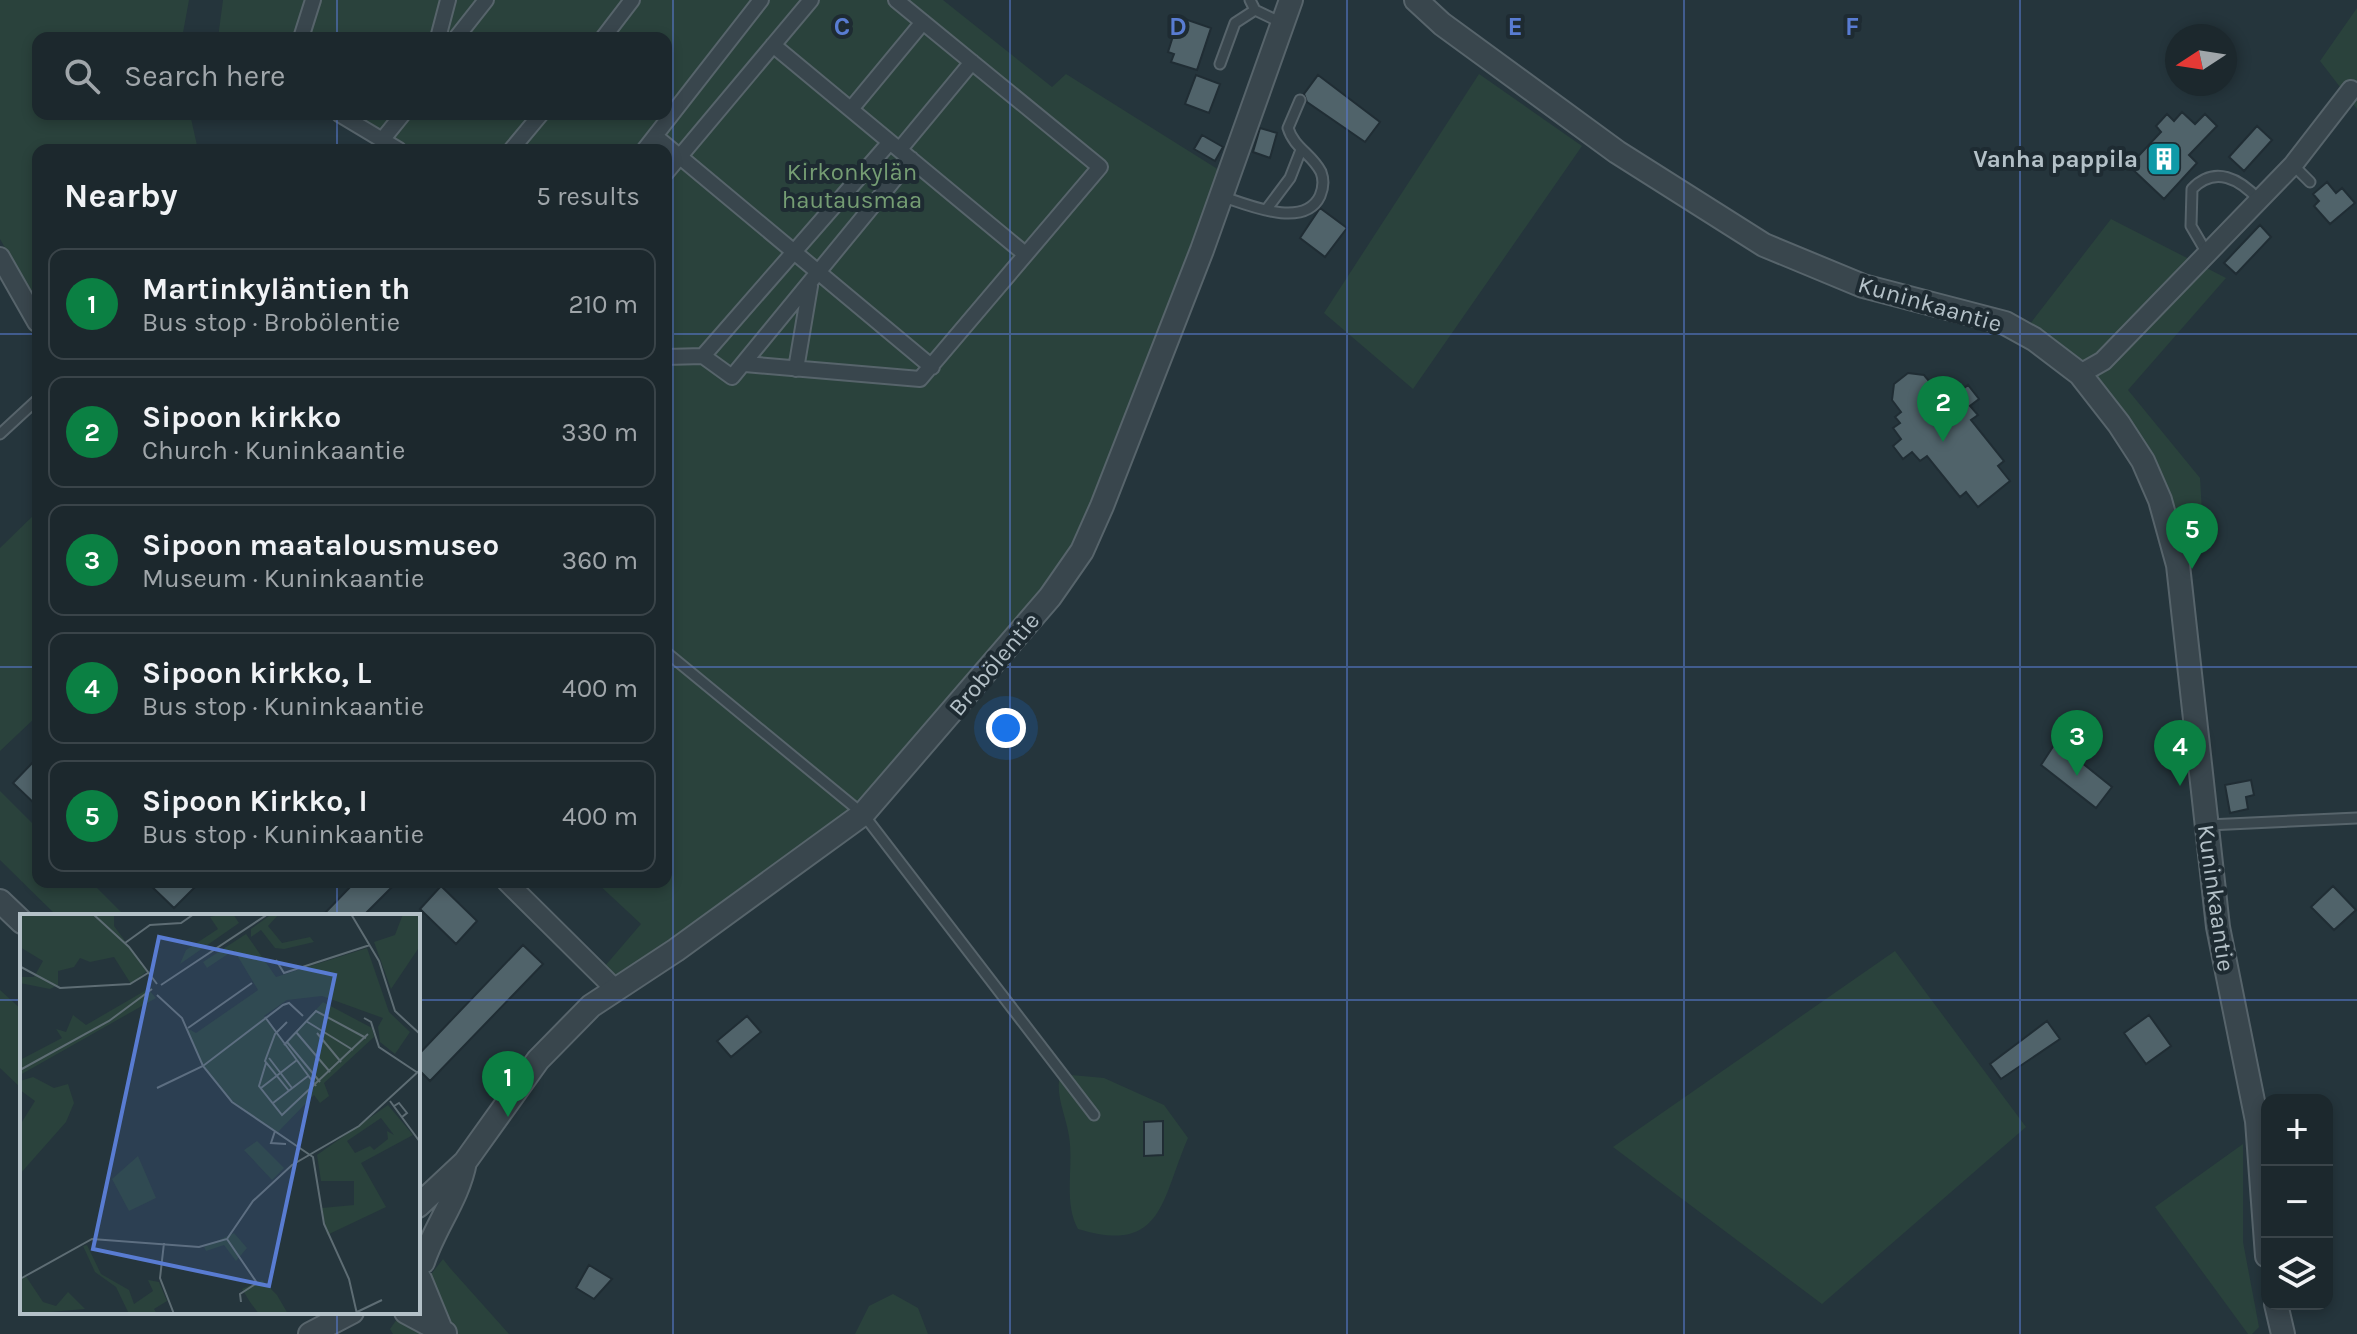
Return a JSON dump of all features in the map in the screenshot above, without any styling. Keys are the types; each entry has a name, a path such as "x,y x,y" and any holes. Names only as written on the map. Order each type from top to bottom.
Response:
{"street":[{"path":"303,32 313,0"},
{"path":"440,32 448,0"},
{"path":"461,32 486,0"},
{"path":"608,32 632,0"},
{"path":"672,114 761,0"},
{"path":"672,165 811,0"},
{"path":"745,364 920,379 1100,167 896,0"},
{"name":"Brobölentie","path":"420,1204 465,1162 538,1060 572,1024 614,988 688,941 863,814 1010,645 1082,551 1167,342 1280,22 1291,0"},
{"name":"Kuninkaantie","path":"1416,0 1442,24 1617,152 1764,245 1863,286 2005,323 2034,339 2080,374 2119,424 2143,461 2170,531 2182,599 2218,927 2257,1121 2266,1238"},
{"path":"851,109 923,22"},
{"path":"773,45 1025,254"},
{"path":"672,357 703,356 732,377 815,277 900,150 972,62"},
{"path":"2080,374 2103,361 2208,255 2293,165 2354,92"},
{"path":"349,120 389,144"},
{"path":"382,140 398,120"},
{"path":"516,144 536,120"},
{"path":"649,144 667,120"},
{"path":"655,136 667,144"},
{"path":"672,148 796,252 815,277 932,367"},
{"path":"703,356 796,252 900,150"},
{"path":"0,257 32,312"},
{"path":"796,369 815,277"},
{"path":"513,888 614,988"},
{"path":"0,901 20,920"},
{"name":"Brobölentie","path":"420,1267 430,1241 459,1191 465,1162"},
{"path":"420,1267 443,1332"},
{"path":"2277,1310 2283,1334"},
{"path":"300,1334 312,1314"},
{"path":"310,1334 348,1314"},
{"path":"410,1314 443,1332"}],"lane":[{"path":"1250,0 1255,10 1280,22"},
{"path":"1220,64 1235,23 1255,10"},
{"path":"1219,196 1266,210 1305,210 1320,195 1323,176 1315,162 1292,142 1288,128 1300,100"},
{"path":"1266,210 1290,178 1301,150"},
{"path":"2293,165 2310,182"},
{"path":"2208,255 2191,226 2192,189 2200,180 2215,175 2244,184 2259,200"},
{"path":"0,434 32,405"},
{"path":"672,657 863,814 1094,1115"},
{"path":"2205,825 2357,818"}],"green space":[{"path":"0,0 189,0 183,32 32,32 32,120 191,120 197,144 32,144 32,295 0,239"},
{"name":"Kirkonkylän hautausmaa","path":"223,0 943,0 1052,87 1066,74 1227,175 1082,551 863,814 614,988 599,973 641,924 602,888 672,888 672,144 377,144 335,120 672,120 672,32 219,32"},
{"path":"2357,8 2357,109 2320,61"},
{"path":"1479,74 1582,146 1413,389 1324,313"},
{"path":"2111,219 2226,278 2128,390 2200,478 2202,512 2170,531 2119,424 2023,333"},
{"path":"32,517 32,721 0,751 0,548"},
{"path":"0,791 32,823 32,888 97,888 123,914 55,914 0,860"},
{"path":"1895,951 2026,1127 1822,1304 1613,1147"},
{"path":"0,990 20,1008 20,1087 0,1068"},
{"path":"1060,1074 1104,1078 1164,1105 1188,1138 1164,1201 1143,1228 1127,1234 1106,1235 1078,1229 1071,1207 1070,1148 1060,1098"},
{"path":"2243,1144 2243,1242 2259,1327 2252,1334 2248,1334 2155,1207"},
{"path":"443,1259 509,1334 393,1334 390,1329 401,1314 420,1314 420,1288"},
{"path":"893,1294 918,1308 928,1334 855,1334 869,1306"}],"building":[{"path":"1179,17 1211,28 1197,70 1171,62 1174,54 1168,52"},
{"path":"1196,75 1220,84 1209,113 1185,104"},
{"path":"1318,75 1380,122 1365,142 1307,102 1304,94"},
{"name":"Vanha pappila","path":"2182,112 2195,124 2205,114 2217,126 2189,155 2197,163 2164,199 2129,166 2161,132 2156,126 2167,114 2174,121"},
{"path":"2257,126 2272,140 2244,171 2229,157"},
{"path":"1260,128 1277,133 1270,158 1253,152"},
{"path":"1202,135 1223,147 1215,161 1194,149"},
{"path":"2327,182 2336,193 2342,188 2355,203 2330,224 2314,206 2319,201 2313,194"},
{"path":"1320,208 1347,228 1325,257 1300,238"},
{"path":"2260,225 2271,237 2236,274 2224,263"},
{"path":"1908,373 1924,375 1933,386 1939,382 1944,388 1951,382 1959,392 1968,385 1979,399 1970,406 1978,415 1971,420 2004,461 1998,466 2010,481 1978,507 1966,492 1960,497 1927,456 1920,461 1912,452 1903,459 1893,446 1901,439 1893,428 1900,423 1895,417 1901,412 1892,400 1894,384"},
{"path":"2056,742 2112,787 2096,808 2041,765"},
{"path":"32,763 32,801 13,783"},
{"path":"2251,780 2254,795 2246,797 2248,809 2230,813 2225,785"},
{"path":"2333,886 2356,910 2334,930 2311,907"},
{"path":"153,888 194,888 174,908"},
{"path":"349,888 391,888 365,914 324,914"},
{"path":"439,888 443,888 477,921 456,944 420,909"},
{"path":"523,945 543,964 430,1081 420,1071 420,1053"},
{"path":"2149,1015 2171,1046 2146,1064 2124,1033"},
{"path":"747,1016 761,1032 731,1057 717,1041"},
{"path":"2047,1021 2060,1039 2001,1079 1990,1064"},
{"path":"1163,1121 1163,1155 1144,1156 1144,1122"},
{"path":"589,1265 612,1279 594,1299 576,1288"}],"place":[{"name":"Vanha pappila","path":"2164,159"},
{"name":"Sipoon kirkko","path":"1943,442"},
{"name":"Sipoon Kirkko, I","path":"2192,569"},
{"name":"Sipoon maatalousmuseo","path":"2077,776"},
{"name":"Sipoon kirkko, L","path":"2180,786"},
{"name":"Martinkyläntien th","path":"508,1117"}]}
